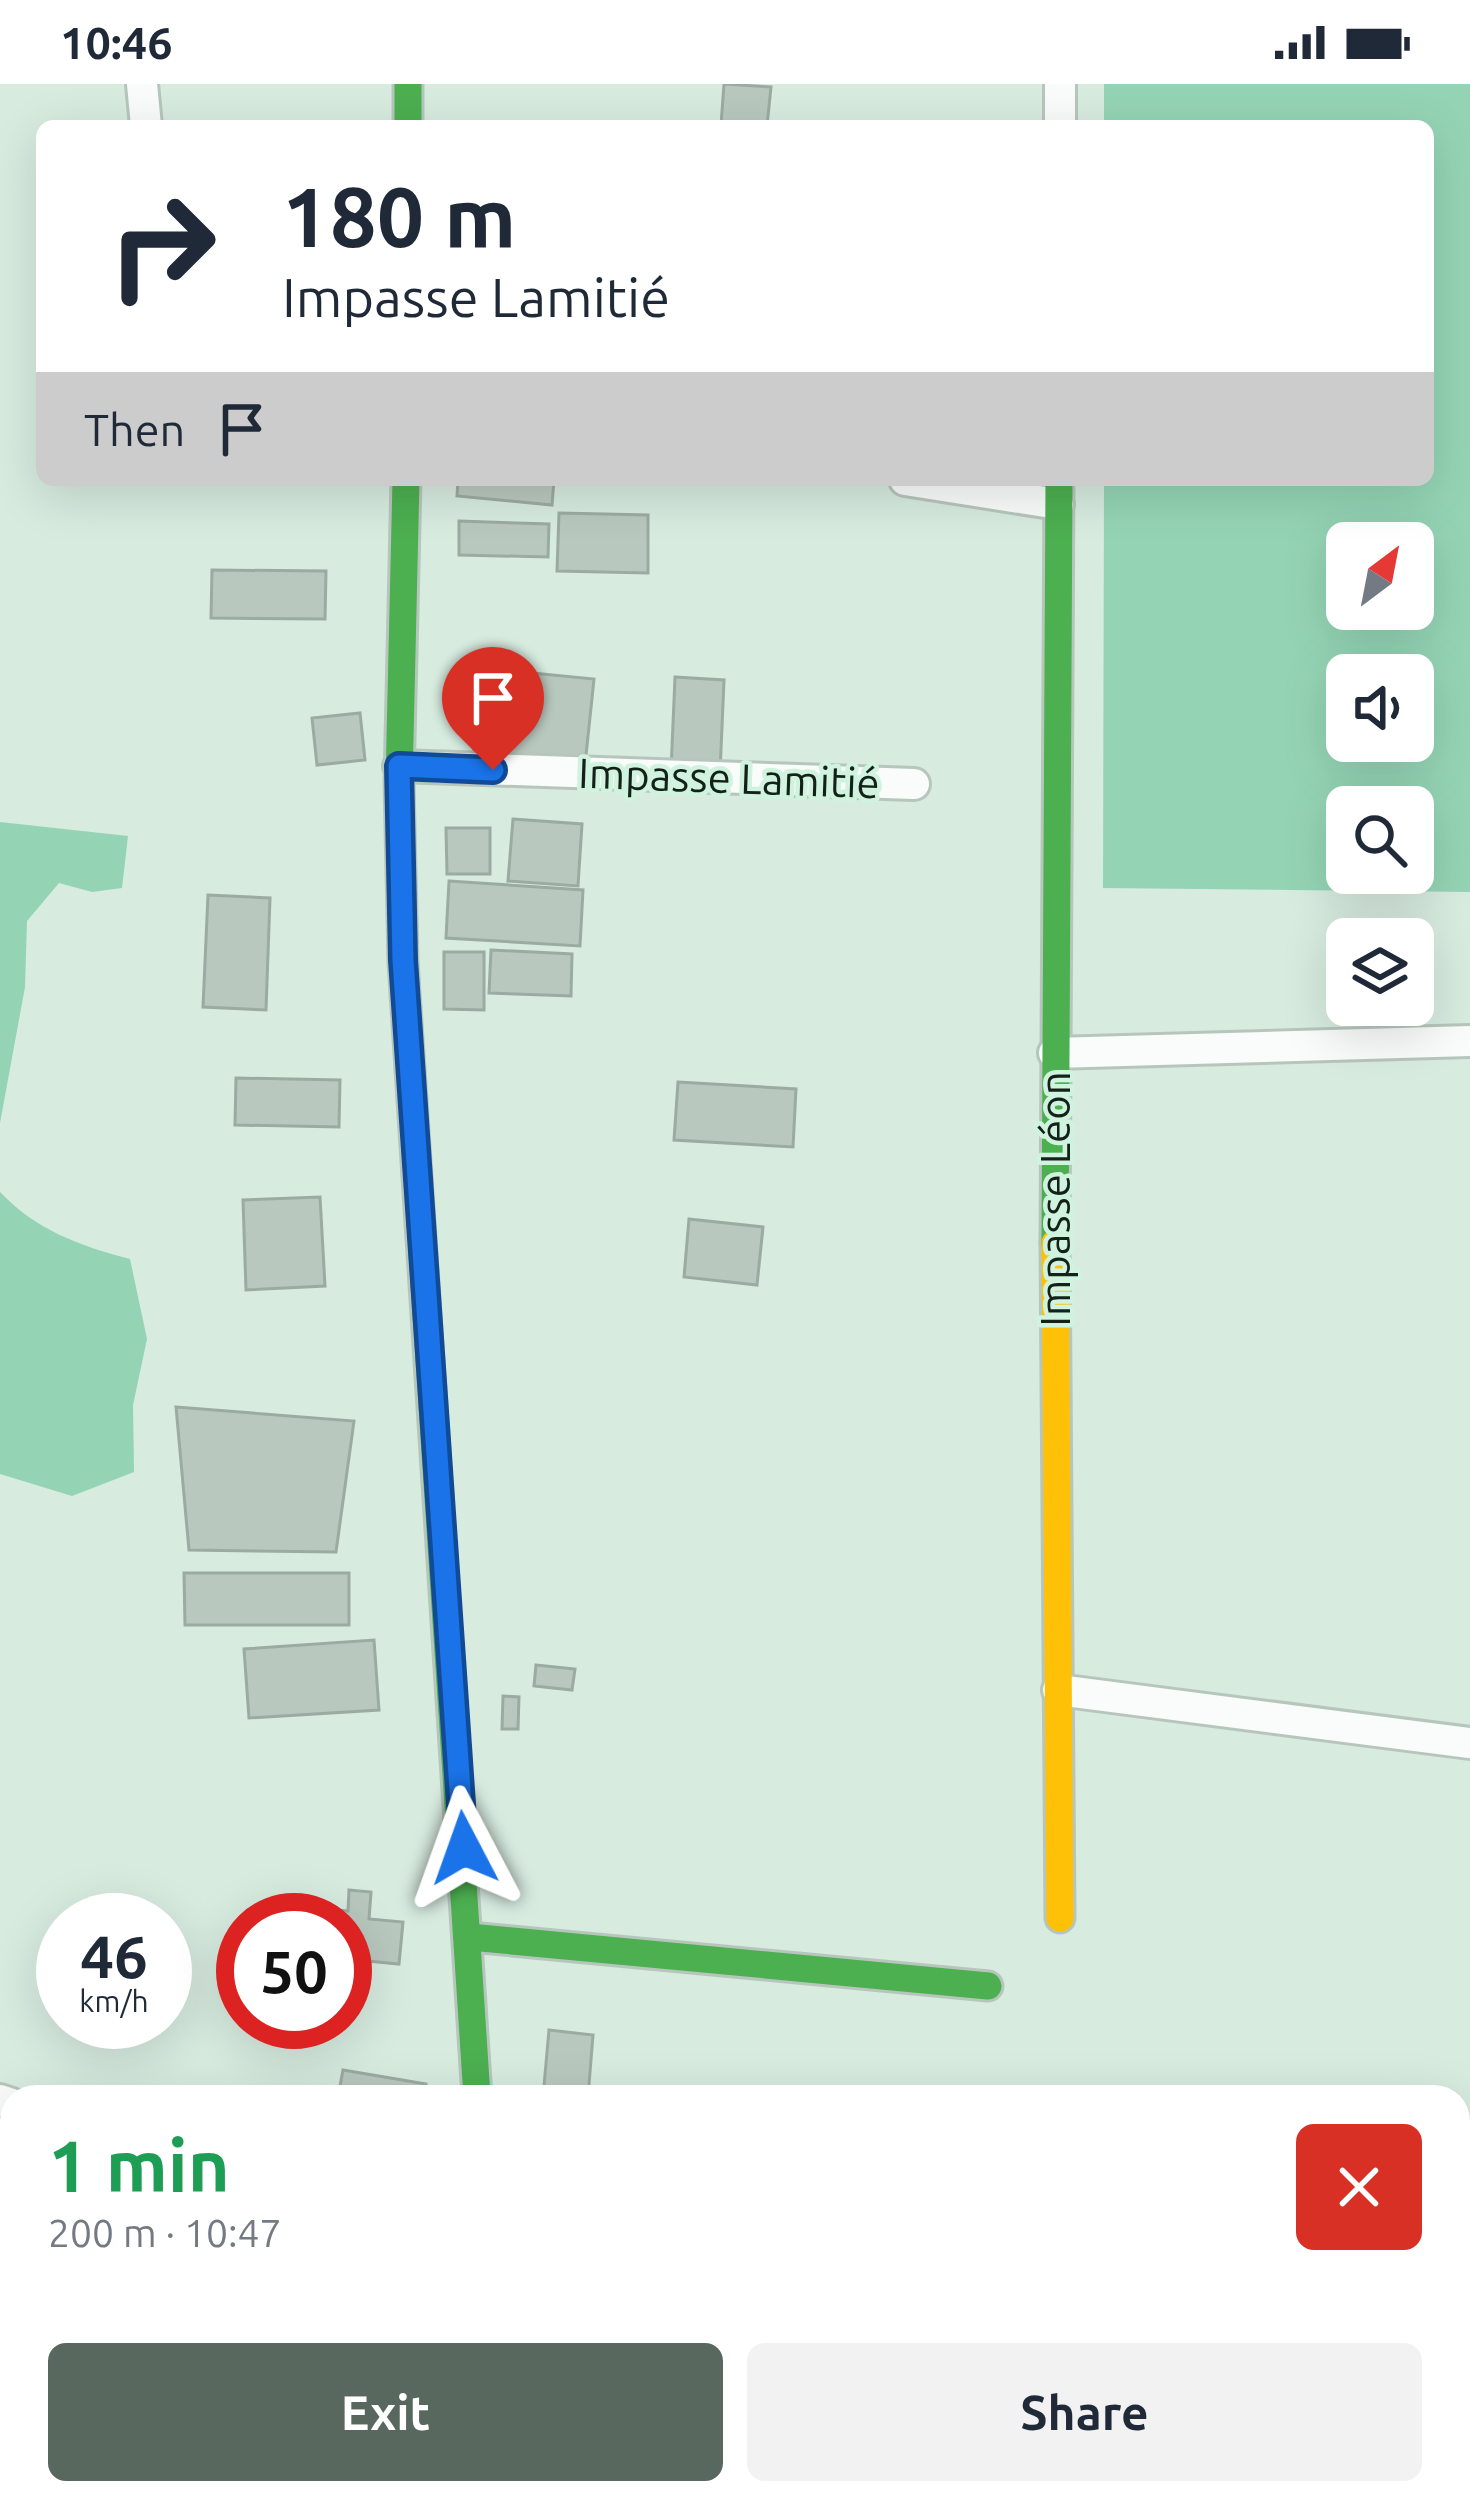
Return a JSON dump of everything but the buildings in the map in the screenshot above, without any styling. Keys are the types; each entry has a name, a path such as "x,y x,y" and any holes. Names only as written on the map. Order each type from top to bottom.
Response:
{"street":[{"path":"142,84 145,120"},
{"path":"408,84 408,120"},
{"path":"1060,84 1060,120"},
{"path":"406,486 399,766 403,960 476,2085"},
{"path":"981,486 1058,492"},
{"name":"Impasse Léon","path":"1058,492 1054,1053 1060,1918"},
{"name":"Impasse Lamitié","path":"399,766 914,784"},
{"path":"1054,1053 1470,1041"},
{"path":"1058,1690 1470,1743"},
{"path":"470,1937 988,1986"}],"green space":[{"path":"1104,84 1470,84 1470,892 1434,892 1434,786 1326,786 1326,890 1103,888 1104,486 1434,486 1434,120 1104,120"},
{"path":"0,822 128,836 122,888 92,892 59,883 27,921 25,987 0,1123"},
{"path":"0,1192 28,1217 60,1235 130,1259 147,1339 133,1405 134,1472 72,1496 0,1474"}],"traffic: fast":[{"path":"408,84 408,120"},
{"path":"406,486 399,782 403,962 476,2085"},
{"path":"1055,1243 1059,486"},
{"path":"470,1937 988,1986"}],"traffic: slow":[{"path":"1055,1243 1060,1918"}],"route":[{"path":"464,1848 403,960 399,766 493,770"}]}
